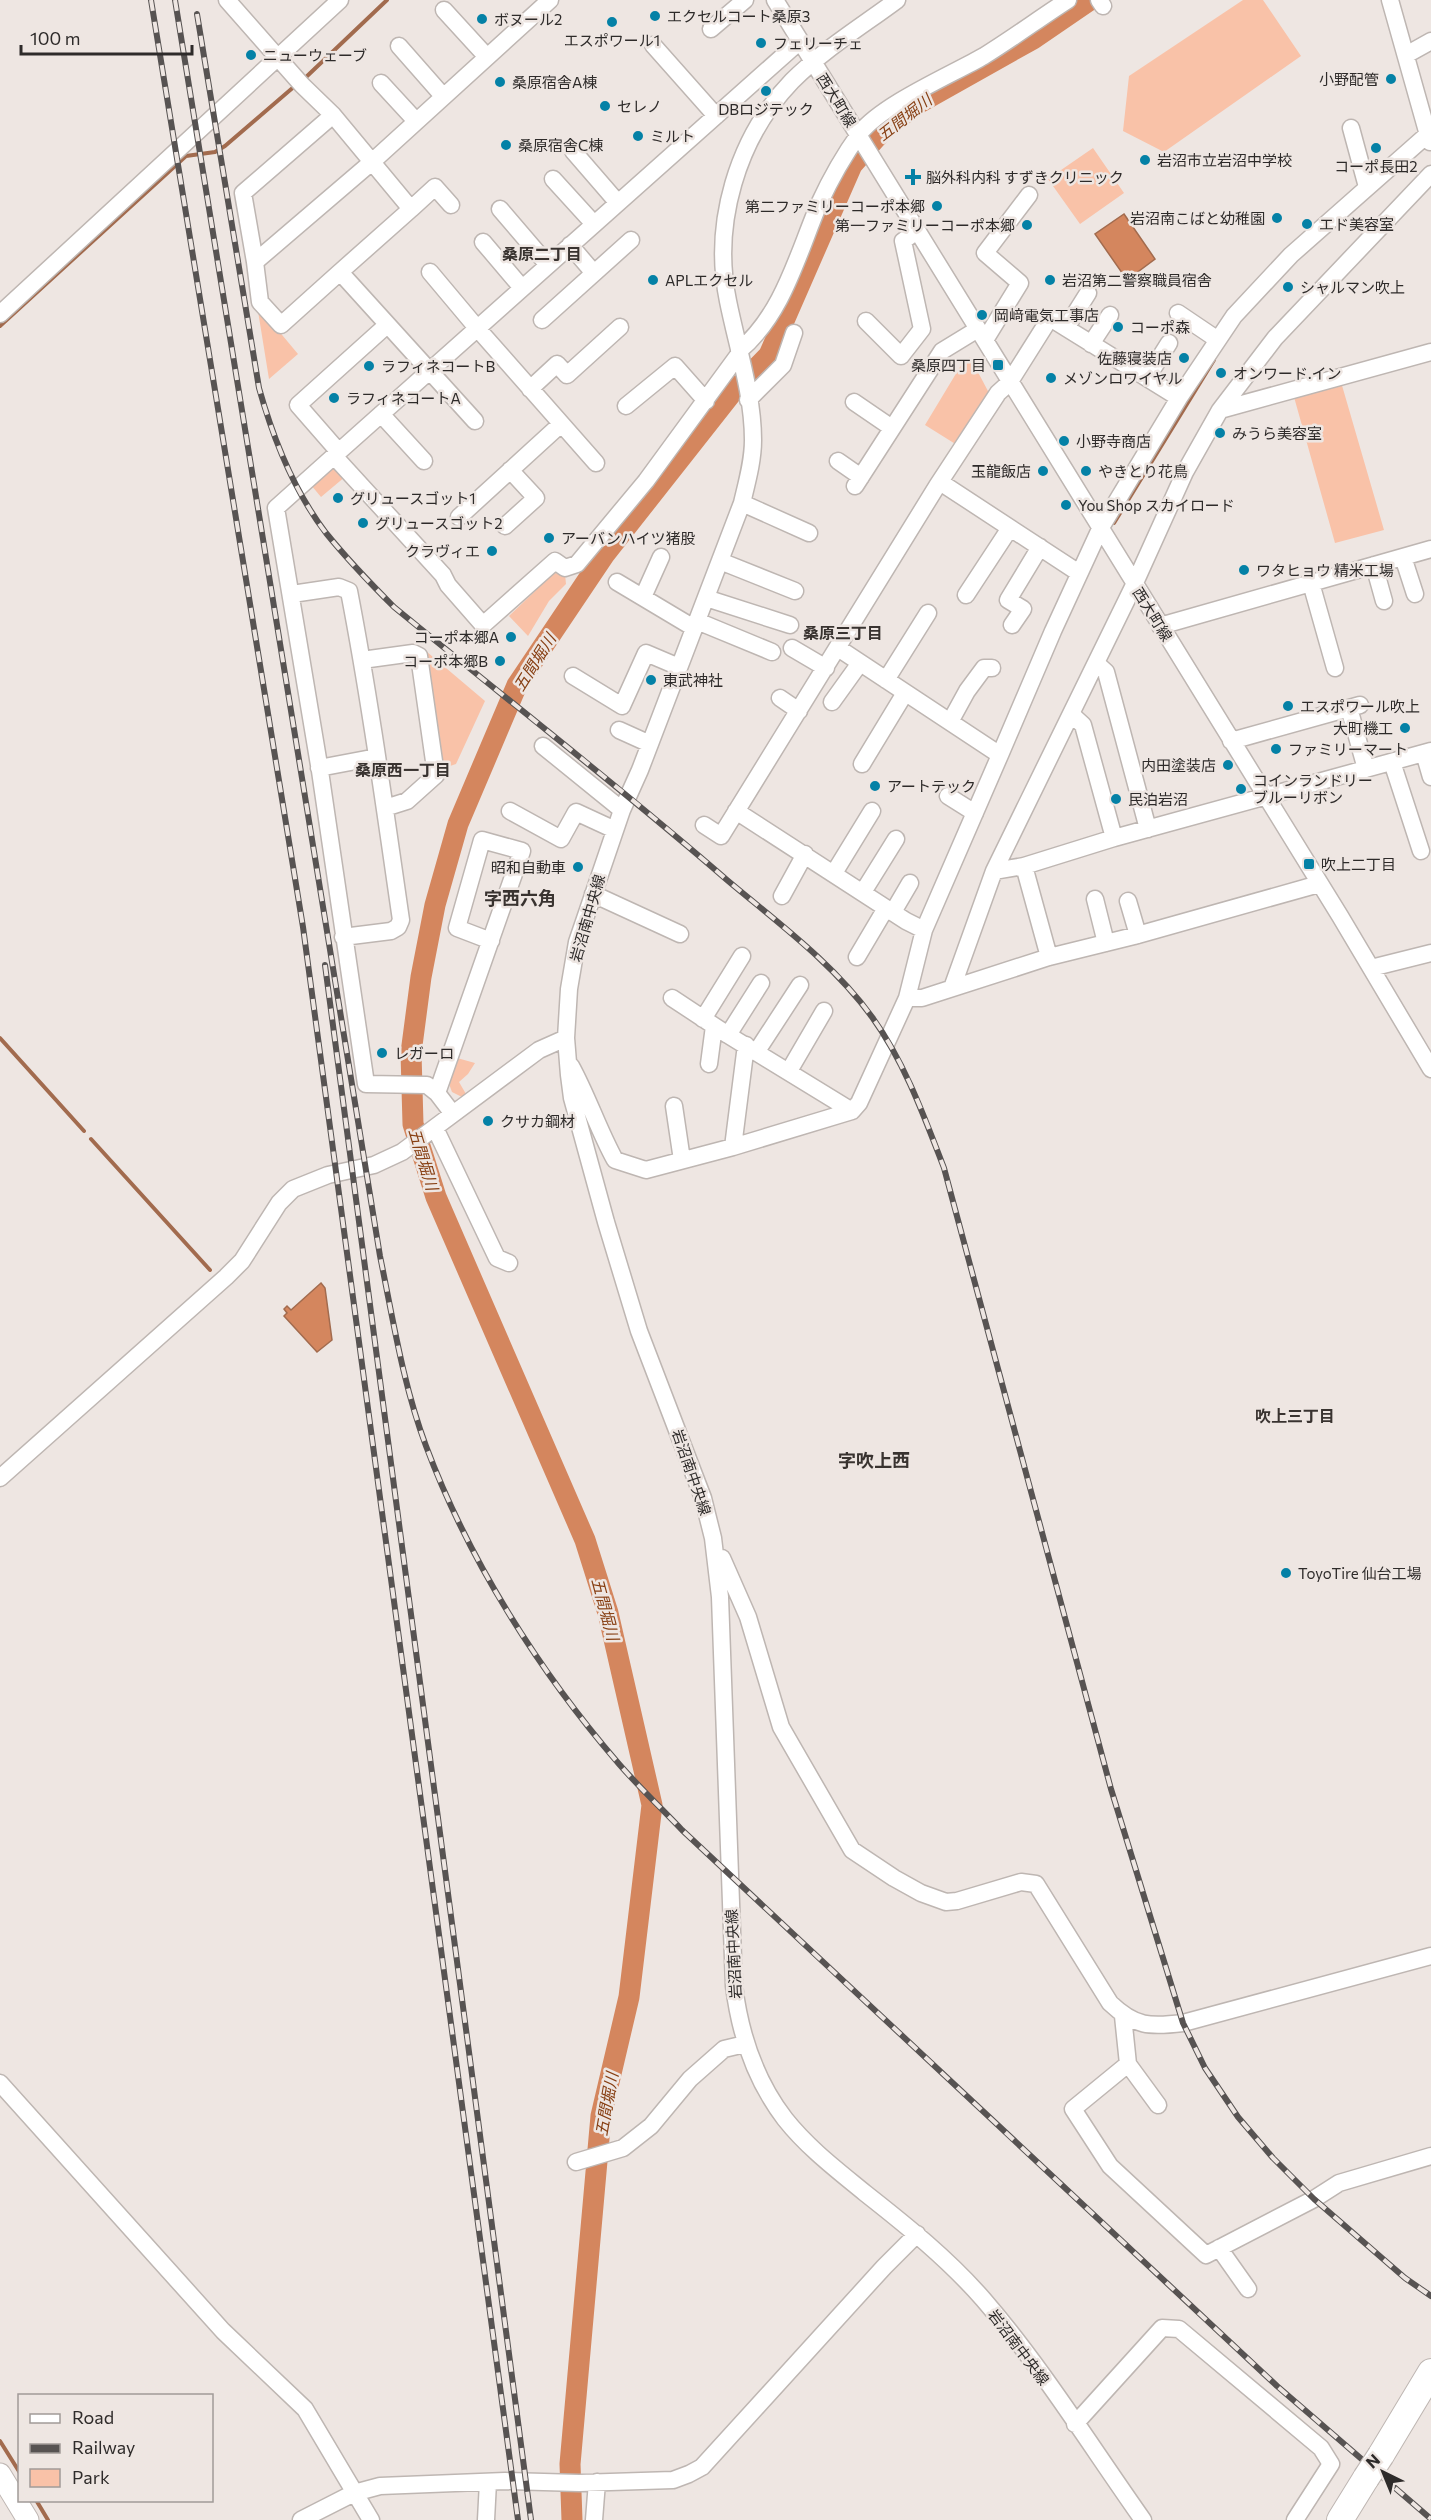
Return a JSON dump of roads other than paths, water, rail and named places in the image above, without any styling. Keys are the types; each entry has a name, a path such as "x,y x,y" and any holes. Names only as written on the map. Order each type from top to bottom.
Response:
{"highway":[{"path":"1388,2460 1431,2372"},
{"path":"1340,2520 1372,2483 1431,2403"},
{"path":"1358,2520 1372,2483"}],"main road":[{"path":"0,2474 28,2520"}],"street":[{"path":"0,314 339,0"},
{"path":"255,262 487,57 532,6 550,0"},
{"path":"711,29 745,0"},
{"name":"西大町線","path":"775,0 1431,1069"},
{"path":"739,354 727,298 724,268 726,214 734,182 752,137 771,106 813,62 897,0"},
{"path":"387,325 298,405 483,625 555,561 565,568 577,564 646,481 739,354 765,323 781,297 820,202 860,137 880,116 907,98 985,55 1068,0"},
{"path":"568,1059 584,1090 598,1129 615,1160 646,1170 733,1147 852,1111 859,1103 907,998 924,930 1100,529 1179,398 1234,316 1291,255 1367,187 1430,140 1425,94 1406,55 1390,0"},
{"path":"233,2 277,57 373,160 411,209"},
{"path":"444,10 487,57"},
{"path":"453,1114 432,1089 366,1084 292,594 276,508 800,41"},
{"path":"1406,55 1431,41"},
{"path":"653,45 716,116"},
{"path":"399,46 443,96"},
{"path":"381,83 416,121"},
{"path":"333,115 243,193 260,302 281,325 435,188 451,205"},
{"path":"1352,128 1367,187"},
{"path":"573,151 618,203"},
{"path":"952,988 994,871 1134,585 1185,472 1220,410 1275,338 1431,174"},
{"path":"553,179 594,224"},
{"path":"837,461 858,481 942,351 981,335 1020,283 985,253 1029,195"},
{"path":"500,209 548,265"},
{"path":"866,321 901,356 922,329 903,241 917,231"},
{"path":"542,320 631,240"},
{"path":"483,242 522,288"},
{"path":"570,245 594,272"},
{"path":"340,272 475,422"},
{"path":"430,272 596,463"},
{"path":"1066,328 1088,293"},
{"path":"1178,313 1218,340"},
{"path":"1091,344 1110,315"},
{"path":"704,825 721,836 940,482 998,393 1009,383 1050,318 1179,398"},
{"path":"530,389 557,364 567,375 620,327"},
{"path":"748,397 783,365 794,333"},
{"path":"1147,378 1169,344"},
{"path":"1220,410 1431,352"},
{"name":"岩沼南中央線","path":"739,354 748,397 753,441 751,468 742,503 650,744 622,810 577,942 569,989 566,1038 572,1098 606,1222 639,1330 703,1497 713,1538 720,1597 734,1986 738,2018 745,2044 771,2098 802,2139 917,2234 983,2299 1010,2333 1143,2520"},
{"path":"626,406 675,366 706,401"},
{"path":"854,402 892,428"},
{"path":"381,414 424,461"},
{"path":"459,517 561,424"},
{"path":"505,526 536,498 510,470"},
{"path":"940,482 1079,573"},
{"path":"742,503 809,533"},
{"path":"966,595 1010,528"},
{"path":"1012,625 1023,609 1008,600 1040,547"},
{"path":"1160,626 1431,549"},
{"path":"643,597 661,557"},
{"path":"1403,557 1415,594"},
{"path":"720,561 795,591"},
{"path":"1374,566 1384,601"},
{"path":"617,582 695,624 772,652"},
{"path":"1314,582 1329,623"},
{"path":"1314,582 1335,668"},
{"path":"292,594 339,587 347,588 349,591 385,808 401,920 398,927 391,931 343,937"},
{"path":"706,598 790,625"},
{"path":"886,680 928,613"},
{"path":"792,648 826,668"},
{"path":"838,648 1000,755"},
{"path":"362,660 413,653 419,656 436,775 407,801 385,808"},
{"path":"573,676 622,706 646,653 679,667"},
{"path":"832,702 860,663"},
{"path":"1096,663 1106,672 1148,829"},
{"path":"950,722 967,691 984,668 992,668"},
{"path":"862,764 905,693"},
{"path":"780,698 799,711"},
{"path":"1231,741 1354,706 1366,769"},
{"path":"1071,714 1083,725 1114,838"},
{"path":"619,730 650,744"},
{"path":"543,746 622,810"},
{"path":"994,871 1024,866 1114,838 1427,752 1431,777"},
{"path":"319,768 377,757"},
{"path":"1392,762 1421,850"},
{"path":"948,796 975,813"},
{"path":"510,810 561,839 576,812 615,830"},
{"path":"736,811 924,930"},
{"path":"834,873 872,811"},
{"path":"863,892 896,839"},
{"path":"432,1089 491,941 522,851 482,840 457,928 491,941"},
{"path":"782,896 805,854"},
{"path":"1024,866 1049,957"},
{"path":"857,957 910,883"},
{"path":"907,998 922,998 1049,957 1138,935 1319,884"},
{"path":"593,894 680,934"},
{"path":"1095,899 1106,943"},
{"path":"1128,902 1138,935"},
{"path":"1371,968 1431,953"},
{"path":"709,1064 708,1022 742,956"},
{"path":"728,1035 761,983"},
{"path":"733,1147 752,1048 800,985"},
{"path":"672,998 852,1111"},
{"path":"789,1071 824,1011"},
{"path":"0,1478 226,1277 242,1261 279,1203 293,1189 328,1175 374,1166 402,1152 540,1050 566,1038"},
{"path":"674,1106 682,1160"},
{"path":"432,1130 497,1258 509,1263"},
{"path":"713,1538 748,1617 781,1727 852,1850 894,1878 921,1893 945,1902 957,1901 1021,1882 1036,1884 1110,2003 1123,2016 1138,2024 1159,2026 1199,2020 1431,1956"},
{"path":"1123,2016 1128,2064 1158,2105"},
{"path":"576,2162 623,2148 651,2126 690,2079 724,2049 745,2044"},
{"path":"1128,2064 1073,2109 1110,2166 1206,2255 1314,2199 1339,2183 1431,2156"},
{"path":"0,2083 224,2331 306,2409 371,2520"},
{"path":"301,2520 354,2493 380,2486 673,2480 689,2475 702,2467 884,2267 917,2234"},
{"path":"1219,2248 1248,2289"},
{"path":"1075,2424 1162,2328 1179,2328 1321,2448 1331,2464 1295,2520"},
{"path":"486,2520 488,2482"},
{"path":"594,2520 597,2482"}],"waterway":[{"path":"304,79 387,0"},
{"name":"五間堀川","path":"572,2520 570,2464 601,2116 629,1997 652,1805 608,1613 585,1540 436,1197 413,1124 411,1053 421,977 435,905 458,824 517,685 605,554 731,394 769,355 852,165 884,129 919,103 1033,39 1090,0"},
{"path":"0,326 186,156 215,152 225,146 296,85"},
{"path":"1114,523 1214,360"},
{"path":"0,1038 84,1131"},
{"path":"91,1139 210,1270"},
{"path":"0,2441 18,2470"},
{"path":"37,2502 48,2520"}],"railway":[{"path":"151,0 303,927 518,2520"},
{"path":"175,0 380,1256 399,1352 418,1423 443,1489 463,1531 509,1613 561,1691 619,1764 682,1830 1277,2386 1431,2519"},
{"path":"197,14 259,388 278,445 294,482 326,533 394,607 645,810 804,944 857,997 884,1035 913,1090 944,1168 1111,1789 1183,2023 1205,2068 1238,2117 1273,2158 1314,2199 1405,2278 1431,2296"},
{"path":"325,965 531,2520"}],"place":[{"name":"エクセルコート桑原3","path":"655,16"},
{"name":"ボヌール2","path":"482,19"},
{"name":"エスポワール1","path":"612,22"},
{"name":"フェリーチェ","path":"761,43"},
{"name":"ニューウェーブ","path":"251,55"},
{"name":"小野配管","path":"1391,79"},
{"name":"桑原宿舎A棟","path":"500,82"},
{"name":"DBロジテック","path":"766,91"},
{"name":"セレノ","path":"605,106"},
{"name":"ミルト","path":"638,136"},
{"name":"桑原宿舎C棟","path":"506,145"},
{"name":"コーポ長田2","path":"1376,148"},
{"name":"岩沼市立岩沼中学校","path":"1145,160"},
{"name":"脳外科内科 すずきクリニック","path":"913,177"},
{"name":"第二ファミリーコーポ本郷","path":"937,206"},
{"name":"岩沼南こばと幼稚園","path":"1277,218"},
{"name":"エド美容室","path":"1307,224"},
{"name":"第一ファミリーコーポ本郷","path":"1027,225"},
{"name":"APLエクセル","path":"653,280"},
{"name":"岩沼第二警察職員宿舎","path":"1050,280"},
{"name":"シャルマン吹上","path":"1288,287"},
{"name":"岡﨑電気工事店","path":"982,315"},
{"name":"コーポ森","path":"1118,327"},
{"name":"佐藤寝装店","path":"1184,358"},
{"name":"桑原四丁目","path":"998,365"},
{"name":"ラフィネコートB","path":"369,366"},
{"name":"オンワード.イン","path":"1221,373"},
{"name":"メゾンロワイヤル","path":"1051,378"},
{"name":"ラフィネコートA","path":"334,398"},
{"name":"みうら美容室","path":"1220,433"},
{"name":"小野寺商店","path":"1064,441"},
{"name":"玉龍飯店","path":"1043,471"},
{"name":"やきとり花鳥","path":"1086,471"},
{"name":"グリュースゴット1","path":"338,498"},
{"name":"You Shop スカイロード","path":"1066,505"},
{"name":"グリュースゴット2","path":"363,523"},
{"name":"アーバンハイツ猪股","path":"549,538"},
{"name":"クラヴィエ","path":"492,551"},
{"name":"ワタヒョウ 精米工場","path":"1244,570"},
{"name":"コーポ本郷A","path":"511,637"},
{"name":"コーポ本郷B","path":"500,661"},
{"name":"東武神社","path":"651,680"},
{"name":"エスポワール吹上","path":"1288,706"},
{"name":"大町機工","path":"1405,728"},
{"name":"ファミリーマート","path":"1276,749"},
{"name":"内田塗装店","path":"1228,765"},
{"name":"アートテック","path":"875,786"},
{"name":"コインランドリー ブルーリボン","path":"1241,789"},
{"name":"民泊岩沼","path":"1116,799"},
{"name":"吹上二丁目","path":"1309,864"},
{"name":"昭和自動車","path":"578,867"},
{"name":"レガーロ","path":"382,1053"},
{"name":"クサカ鋼材","path":"488,1121"},
{"name":"ToyoTire 仙台工場","path":"1286,1573"}],"district":[{"name":"桑原二丁目","path":"542,253"},
{"name":"桑原三丁目","path":"843,632"},
{"name":"桑原西一丁目","path":"403,769"},
{"name":"字西六角","path":"520,898"},
{"name":"吹上三丁目","path":"1295,1415"},
{"name":"字吹上西","path":"874,1460"}]}
